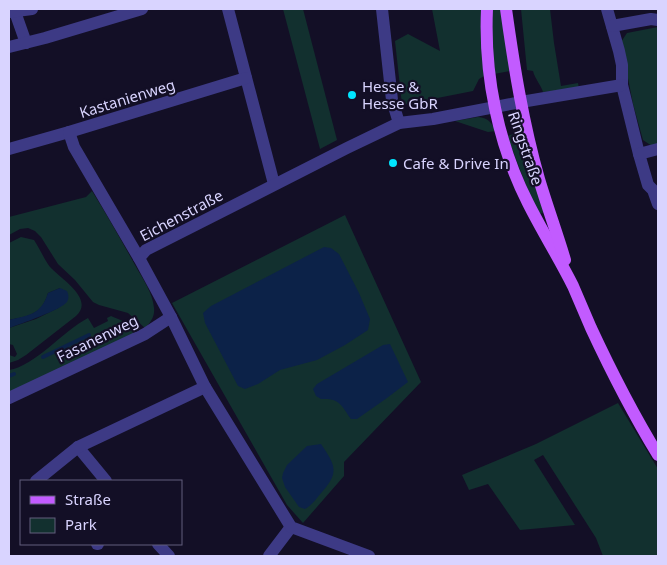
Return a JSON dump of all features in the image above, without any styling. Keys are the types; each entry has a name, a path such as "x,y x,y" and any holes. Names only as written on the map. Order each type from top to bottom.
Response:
{"main road":[{"name":"Ringstraße","path":"488,9 486,26 489,65 495,107 507,154 527,202 573,286 609,366 658,455"},
{"name":"Ringstraße","path":"506,9 520,102 539,178 573,286"}],"street":[{"path":"26,43 12,11 32,9"},
{"path":"9,47 142,9"},
{"path":"228,9 274,184"},
{"path":"382,9 392,100 399,123"},
{"path":"607,9 622,65 622,85 639,154 648,185 653,190 658,204"},
{"path":"612,26 651,19 658,20"},
{"name":"Kastanienweg","path":"139,258 74,147 69,132 246,78"},
{"name":"Eichenstraße","path":"291,528 205,387 171,317 139,258 146,250 274,184 399,123 622,85"},
{"path":"9,149 69,132"},
{"path":"639,154 658,149"},
{"name":"Fasanenweg","path":"9,398 145,334 171,317"},
{"path":"37,480 78,447 205,387"},
{"path":"78,447 105,480"},
{"path":"269,556 291,528 369,556"},
{"path":"159,545 169,556"}],"green space":[{"path":"283,9 303,9 337,140 320,149"},
{"path":"432,9 484,9 486,75 479,79 473,91 402,105 395,41 408,34 440,51"},
{"path":"491,9 501,9 510,71 494,74"},
{"path":"521,9 550,9 561,86 578,83 579,89 543,92 533,71 527,70"},
{"path":"658,27 658,145 652,146 643,140 633,104 621,42 627,33"},
{"path":"478,117 489,121 496,131 488,132 455,121"},
{"path":"523,131 544,212 540,214 534,206 507,136"},
{"path":"92,191 152,297 154,314 145,328 128,313 93,302 75,280 58,264 35,231 28,228 20,229 9,235 9,217 86,197"},
{"path":"345,215 421,382 344,462 344,476 303,523 287,505 172,303"},
{"path":"21,237 34,240 50,267 79,296 81,310 26,355 9,363 9,355 15,357 17,354 13,345 9,344 9,328 36,319 58,308 60,288 48,293 38,310 9,320 9,243"},
{"path":"111,316 131,327 134,334 9,396 9,370 29,362 88,318 94,328 108,321 107,318"},
{"path":"618,403 658,469 658,556 603,556 596,538 543,455 534,460 575,525 520,530 488,484 469,490 462,475 536,444"}],"water":[{"path":"324,247 331,248 339,254 370,319 368,330 317,360 280,370 258,384 245,389 238,386 205,323 203,313 211,306"},
{"path":"60,288 67,291 68,295 68,301 63,305 9,328 9,320 23,317 38,310 48,293"},
{"path":"390,344 408,382 387,398 357,419 351,419 336,401 321,399 316,396 313,389 317,384 383,345"},
{"path":"321,444 334,468 333,474 328,485 314,502 305,509 299,507 285,487 282,478 283,473 287,465 307,446"}],"waterway":[{"path":"43,357 89,335"},
{"path":"9,376 14,374"}],"place":[{"name":"Hesse & Hesse GbR","path":"352,95"},
{"name":"Cafe & Drive In","path":"393,163"}]}
